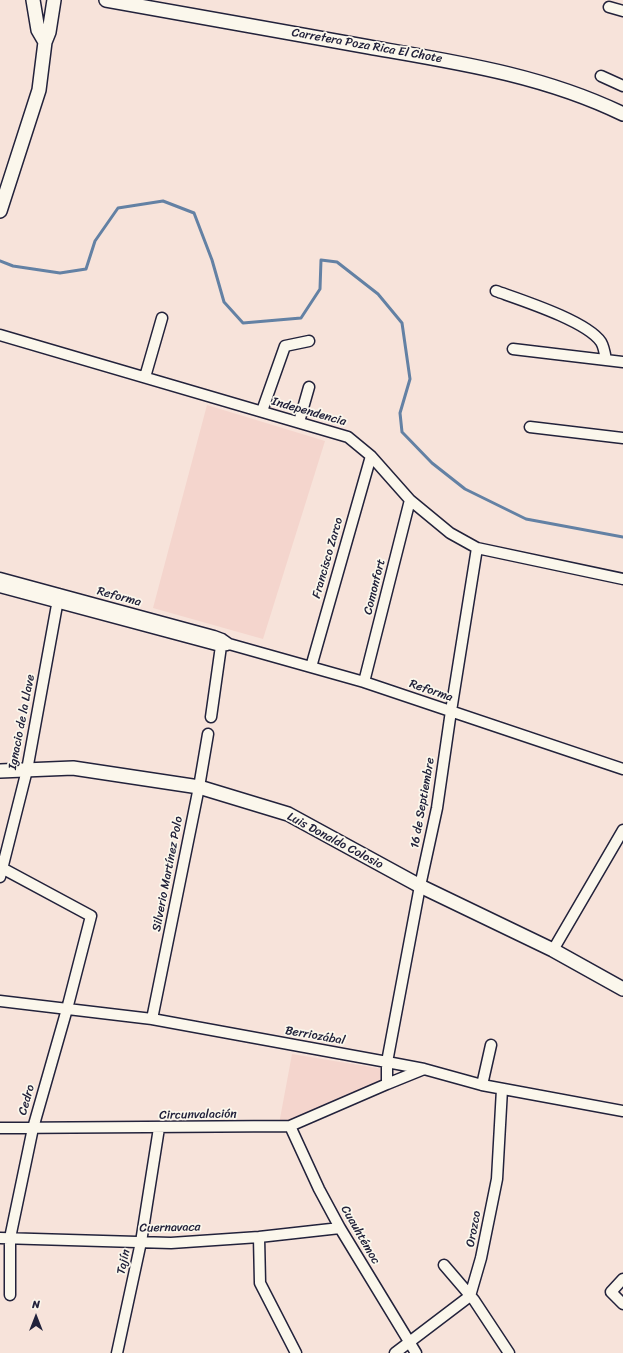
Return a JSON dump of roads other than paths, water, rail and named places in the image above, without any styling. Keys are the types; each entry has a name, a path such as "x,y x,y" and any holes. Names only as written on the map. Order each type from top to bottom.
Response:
{"main road":[{"path":"33,0 38,30 45,42"},
{"path":"0,211 39,90 45,42 49,32 54,0"},
{"name":"Carretera Poza Rica El Chote","path":"106,0 477,66 550,86 598,103 623,114"},
{"name":"Luis Donaldo Colosio","path":"0,771 73,768 199,787 288,814 420,886 553,950 623,989"}],"street":[{"path":"609,7 623,11"},
{"path":"601,76 623,86"},
{"path":"0,188 11,178"},
{"path":"496,291 536,305 589,330 601,343 606,360"},
{"path":"145,377 162,318"},
{"name":"Independencia","path":"0,335 348,437 371,456 410,500 450,534 477,548 623,580"},
{"path":"262,412 285,346 309,341"},
{"path":"513,349 623,362"},
{"path":"299,422 310,386"},
{"path":"530,427 623,438"},
{"name":"Francisco Zarco","path":"311,667 371,456"},
{"name":"Comonfort","path":"364,682 410,500"},
{"name":"16 de Septiembre","path":"387,1062 420,886 437,808 477,548"},
{"name":"Reforma","path":"0,578 59,598 364,682 623,769"},
{"name":"Reforma","path":"0,587 59,598"},
{"name":"Ignacio de la Llave","path":"1,871 26,770 59,598"},
{"path":"211,716 224,643"},
{"name":"Silverio Martínez Polo","path":"152,1019 199,787 208,734"},
{"path":"553,950 623,830"},
{"name":"Cedro","path":"1,871 91,916 67,1009 33,1128 10,1238 10,1295"},
{"name":"Berriozábal","path":"0,1001 152,1019 424,1069 482,1086 623,1111"},
{"path":"482,1086 491,1045"},
{"path":"387,1062 387,1084"},
{"name":"Circunvalación","path":"0,1128 290,1126 424,1069"},
{"name":"Orozco","path":"470,1296 481,1258 497,1180 502,1089"},
{"name":"Cuauhtémoc","path":"290,1126 319,1189 340,1228 416,1353"},
{"name":"Tajín","path":"117,1353 141,1242 159,1128"},
{"name":"Cuernavaca","path":"0,1238 171,1243 259,1237 340,1228"},
{"path":"259,1237 260,1283 296,1353"},
{"path":"444,1265 470,1296 509,1353"},
{"path":"623,1279 611,1292 623,1304"},
{"path":"395,1353 470,1296"}],"waterway":[{"path":"0,261 13,266 60,273 86,269 95,241 118,208 163,201 194,213 212,260 224,302 243,323 301,318 320,289 321,260 337,262 378,294 402,323 410,379 400,413 402,432 432,463 465,489 526,519 623,537"}]}
